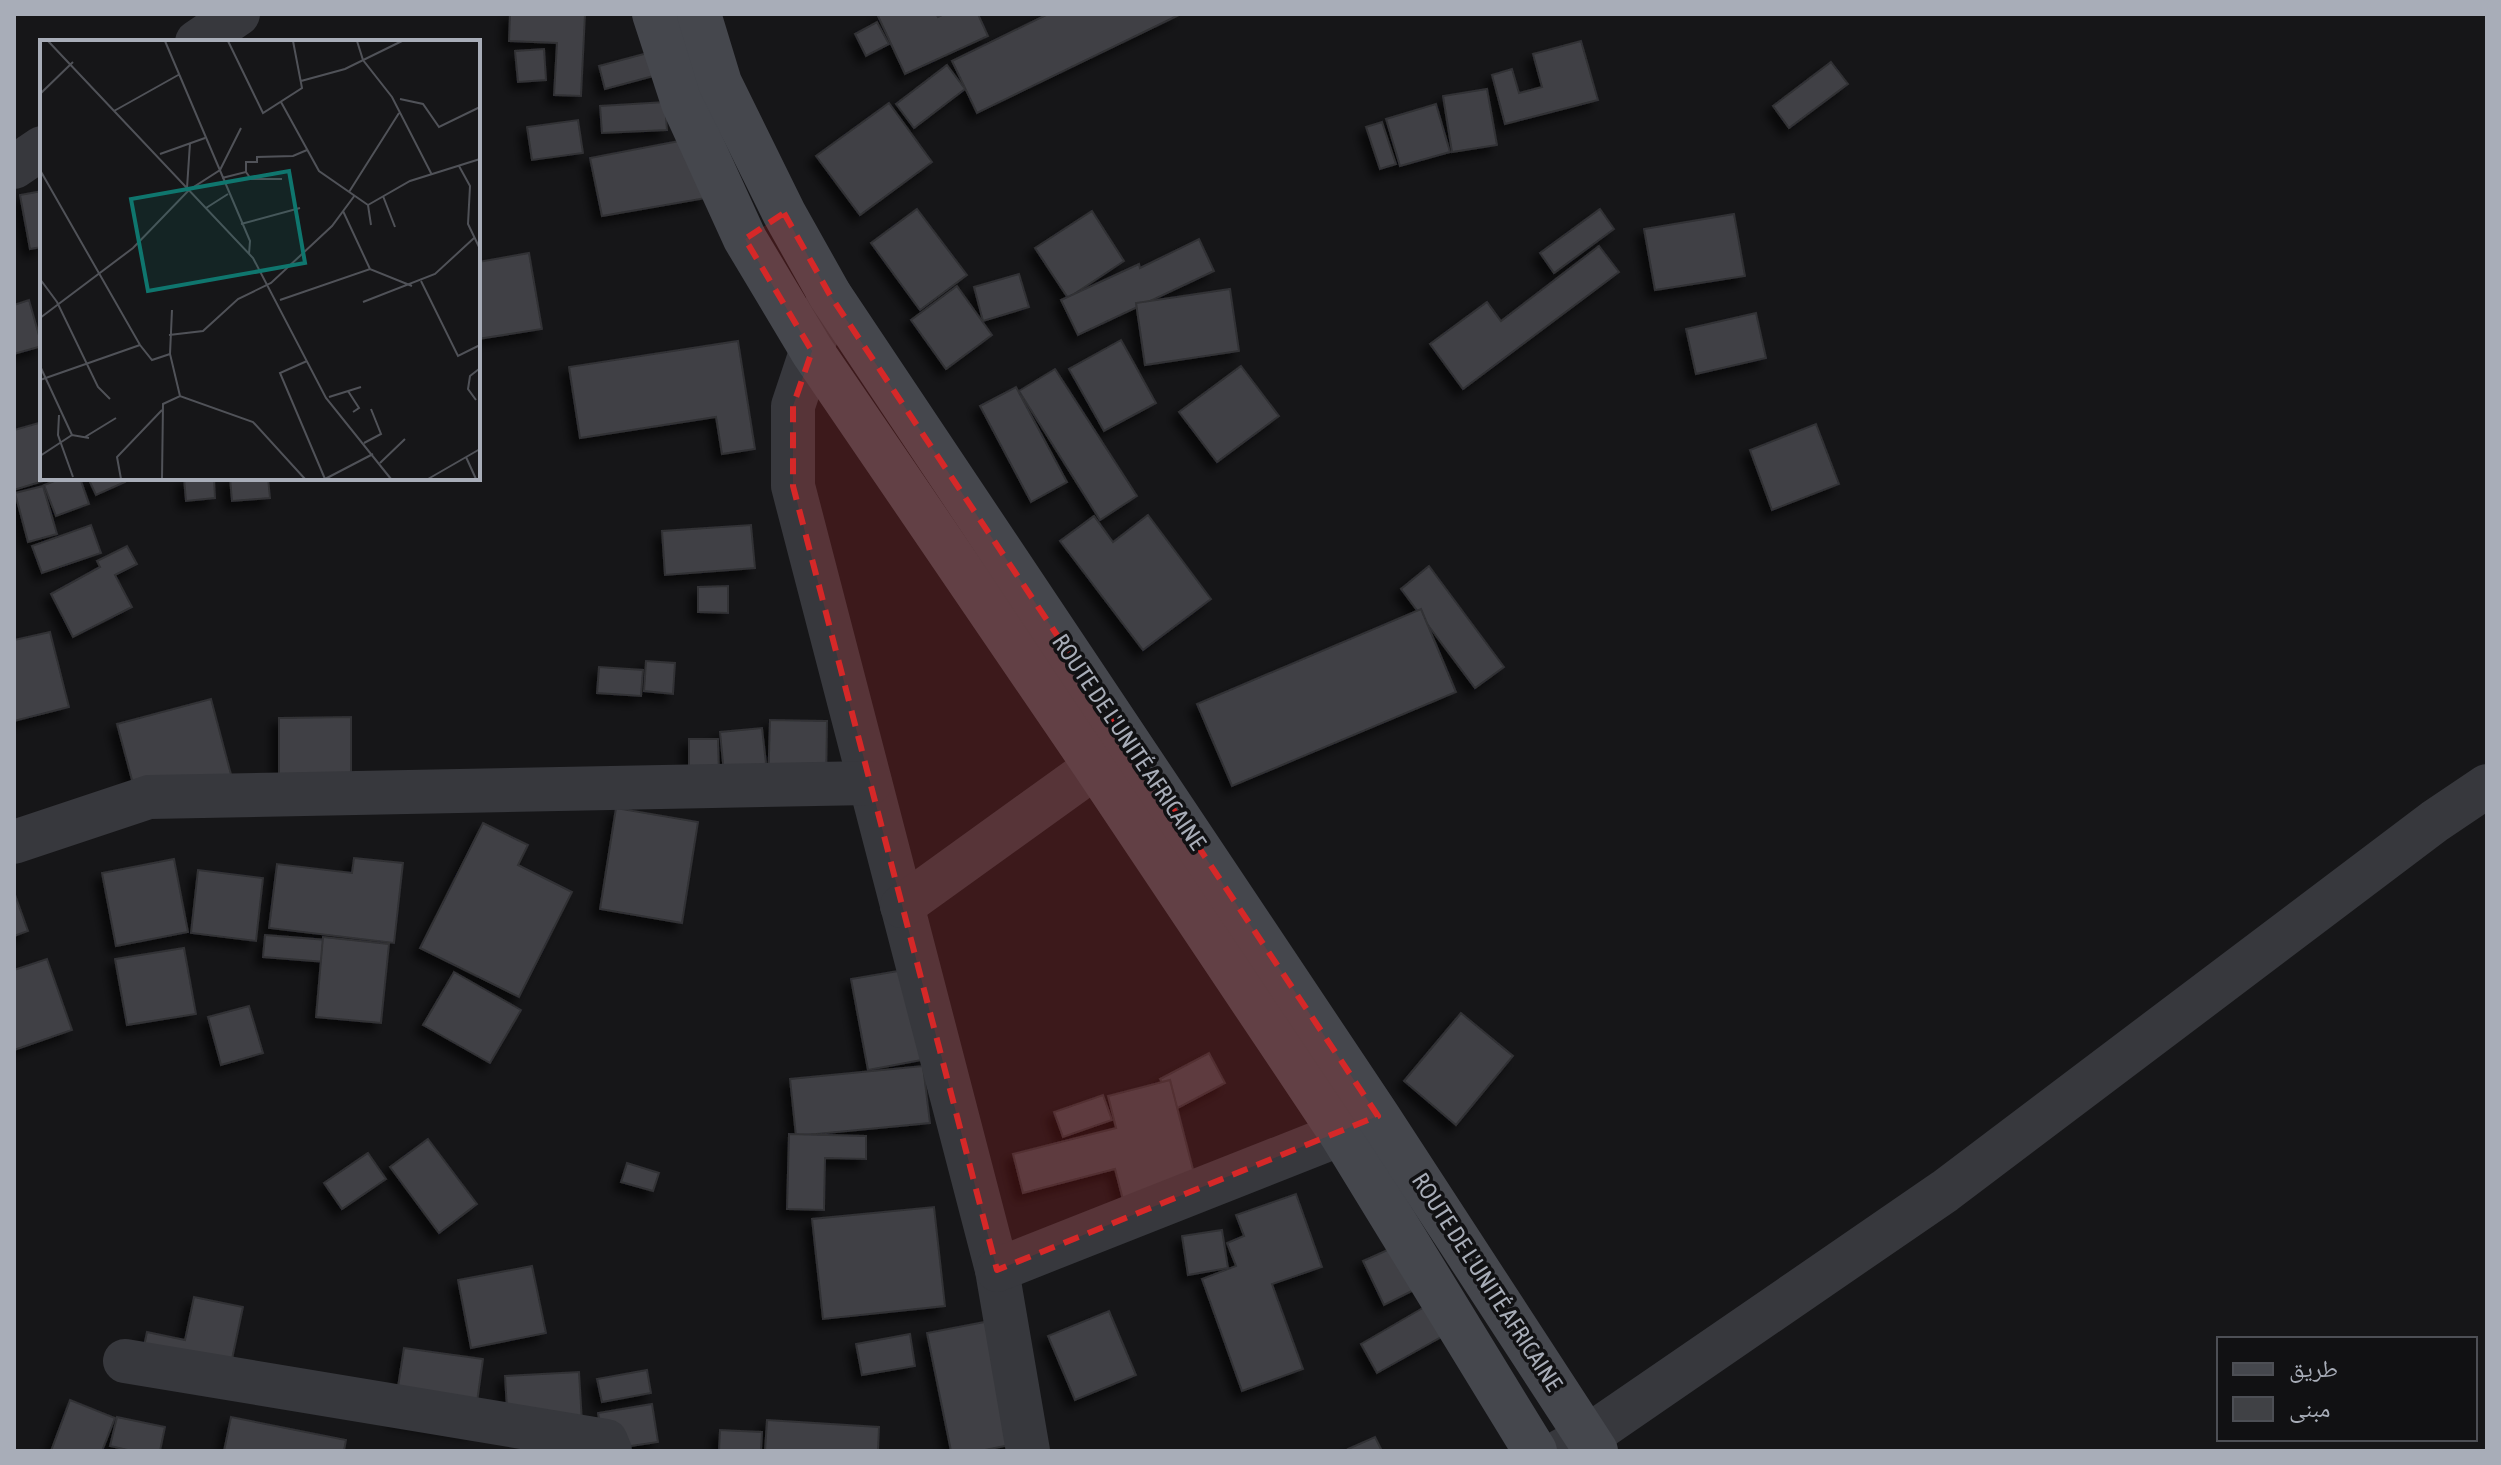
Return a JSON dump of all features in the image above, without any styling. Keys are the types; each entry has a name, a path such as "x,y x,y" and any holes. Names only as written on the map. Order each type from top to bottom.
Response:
{"main road":[{"name":"ROUTE DE L'UNITÉ AFRICAINE","path":"654,14 683,103 745,239 812,351 1112,754"},
{"name":"ROUTE DE L'UNITÉ AFRICAINE","path":"699,14 720,83 784,213 830,295 1112,754 1360,1125 1581,1446"},
{"path":"745,239 784,213"},
{"name":"ROUTE DE L'UNITÉ AFRICAINE","path":"1360,1125 1535,1451"}],"street":[{"path":"200,40 238,14"},
{"path":"14,167 40,149"},
{"path":"830,295 793,406 793,486 997,1270 1028,1451"},
{"path":"902,906 1112,754"},
{"path":"14,842 149,797 870,783"},
{"path":"1581,1446 1945,1191 2435,821 2487,786"},
{"path":"997,1270 1360,1125"},
{"path":"125,1361 606,1441 610,1451"}],"highlighted area":[{"path":"784,213 830,295 1378,1116 997,1270 793,486 793,406 812,351 745,239"}],"building":[{"path":"510,14 585,14 581,96 554,95 557,43 509,41"},
{"path":"936,14 938,17 944,14 978,14 988,36 905,74 878,16"},
{"path":"1048,14 1181,14 977,113 952,61"},
{"path":"877,22 889,44 866,56 855,34"},
{"path":"1581,41 1598,100 1505,124 1492,75 1512,69 1519,93 1542,87 1533,54"},
{"path":"544,49 546,80 518,82 515,51"},
{"path":"655,51 661,74 605,89 599,66"},
{"path":"1831,62 1848,84 1789,128 1773,106"},
{"path":"947,65 965,89 914,128 896,104"},
{"path":"1487,89 1497,145 1452,152 1443,96"},
{"path":"665,102 667,130 602,133 600,106"},
{"path":"889,103 932,162 860,215 816,156"},
{"path":"1436,104 1450,152 1400,166 1386,119"},
{"path":"578,120 583,153 532,160 527,127"},
{"path":"1382,122 1396,164 1380,169 1366,127"},
{"path":"695,138 706,198 602,216 590,158"},
{"path":"40,191 40,247 30,249 20,195"},
{"path":"917,209 967,275 920,310 871,243"},
{"path":"1600,209 1614,229 1554,273 1540,253"},
{"path":"1092,211 1124,261 1068,298 1035,248"},
{"path":"1734,214 1745,276 1655,290 1644,229"},
{"path":"1199,239 1214,271 1078,335 1061,300 1139,264 1140,268"},
{"path":"1599,246 1619,272 1463,389 1430,344 1487,302 1501,321"},
{"path":"529,253 542,329 480,339 480,262"},
{"path":"1019,274 1029,307 983,321 974,287"},
{"path":"957,286 992,335 946,369 911,320"},
{"path":"1230,289 1239,351 1145,365 1136,303"},
{"path":"29,300 40,347 14,354 14,305"},
{"path":"1756,313 1766,358 1696,374 1686,329"},
{"path":"1121,340 1156,403 1104,431 1069,369"},
{"path":"738,341 755,449 722,454 716,417 580,438 569,367"},
{"path":"1241,366 1279,416 1217,462 1179,412"},
{"path":"1055,369 1137,496 1100,520 1019,391"},
{"path":"1016,387 1067,482 1031,502 980,406"},
{"path":"40,423 40,480 46,480 14,490 14,430"},
{"path":"1816,424 1839,484 1772,510 1750,450"},
{"path":"57,480 81,480 89,504 56,516 44,485"},
{"path":"89,480 125,482 96,495"},
{"path":"184,480 214,480 215,498 186,501"},
{"path":"230,480 268,480 270,498 232,501"},
{"path":"43,486 57,534 28,542 15,493"},
{"path":"1148,515 1211,599 1143,650 1060,541 1094,516 1113,542"},
{"path":"91,525 101,553 42,573 32,546"},
{"path":"751,525 755,568 665,575 662,531"},
{"path":"127,546 137,564 115,575 132,607 73,637 51,594 100,567 97,561"},
{"path":"1429,566 1504,667 1475,688 1401,589"},
{"path":"728,586 728,613 698,612 698,587"},
{"path":"1421,609 1456,692 1232,786 1197,704"},
{"path":"50,632 69,707 14,721 14,640"},
{"path":"646,661 675,663 673,694 644,691"},
{"path":"599,667 643,670 641,696 597,693"},
{"path":"211,699 233,782 139,806 117,724"},
{"path":"351,717 351,787 279,787 279,718"},
{"path":"770,720 827,721 826,789 768,788"},
{"path":"762,728 769,790 726,794 720,732"},
{"path":"689,739 718,739 719,775 689,775"},
{"path":"616,808 698,822 682,923 600,909"},
{"path":"483,823 528,845 518,865 572,892 519,997 420,948"},
{"path":"354,858 403,863 394,943 269,928 277,864 352,873"},
{"path":"174,859 188,932 116,946 102,873"},
{"path":"198,870 263,878 256,941 191,933"},
{"path":"14,892 28,931 14,936"},
{"path":"265,935 327,940 325,962 263,957"},
{"path":"323,937 389,944 381,1023 316,1017"},
{"path":"184,948 196,1014 127,1025 115,959"},
{"path":"47,959 72,1030 14,1050 14,970"},
{"path":"910,969 927,1059 868,1070 851,979"},
{"path":"454,972 521,1010 490,1063 423,1025"},
{"path":"249,1006 263,1053 221,1065 208,1017"},
{"path":"1461,1013 1513,1056 1456,1125 1404,1081"},
{"path":"1209,1053 1225,1083 1176,1109 1160,1079"},
{"path":"923,1066 930,1123 796,1136 790,1079"},
{"path":"1170,1080 1196,1181 1123,1200 1115,1169 1023,1193 1013,1154 1116,1128 1108,1096"},
{"path":"1103,1095 1112,1120 1063,1137 1054,1112"},
{"path":"789,1134 866,1136 866,1159 825,1158 824,1210 787,1209"},
{"path":"428,1139 477,1204 439,1233 390,1167"},
{"path":"368,1153 386,1179 342,1209 324,1183"},
{"path":"627,1163 659,1173 653,1191 621,1182"},
{"path":"1296,1194 1322,1267 1272,1284 1303,1369 1242,1391 1202,1279 1236,1266 1227,1243 1244,1236 1236,1215"},
{"path":"934,1207 945,1306 823,1319 812,1219"},
{"path":"1222,1230 1228,1268 1188,1275 1182,1236"},
{"path":"1405,1242 1426,1284 1384,1305 1363,1261"},
{"path":"532,1266 546,1333 471,1348 458,1280"},
{"path":"194,1297 243,1307 227,1383 140,1365 147,1332 185,1340"},
{"path":"1433,1302 1450,1332 1377,1373 1361,1344"},
{"path":"1109,1311 1136,1375 1075,1400 1048,1336"},
{"path":"995,1320 1020,1443 980,1451 951,1451 927,1333"},
{"path":"910,1334 915,1366 862,1375 856,1344"},
{"path":"404,1348 483,1359 473,1431 393,1419"},
{"path":"647,1370 651,1393 602,1402 597,1379"},
{"path":"579,1372 582,1422 508,1426 505,1376"},
{"path":"70,1400 115,1418 102,1451 51,1451"},
{"path":"652,1404 658,1442 604,1450 598,1413"},
{"path":"117,1417 165,1427 160,1451 132,1451 110,1446"},
{"path":"231,1417 346,1440 344,1451 224,1451"},
{"path":"767,1420 879,1427 878,1451 765,1451"},
{"path":"720,1430 762,1432 761,1451 719,1451"},
{"path":"1375,1437 1382,1451 1348,1449"}]}
